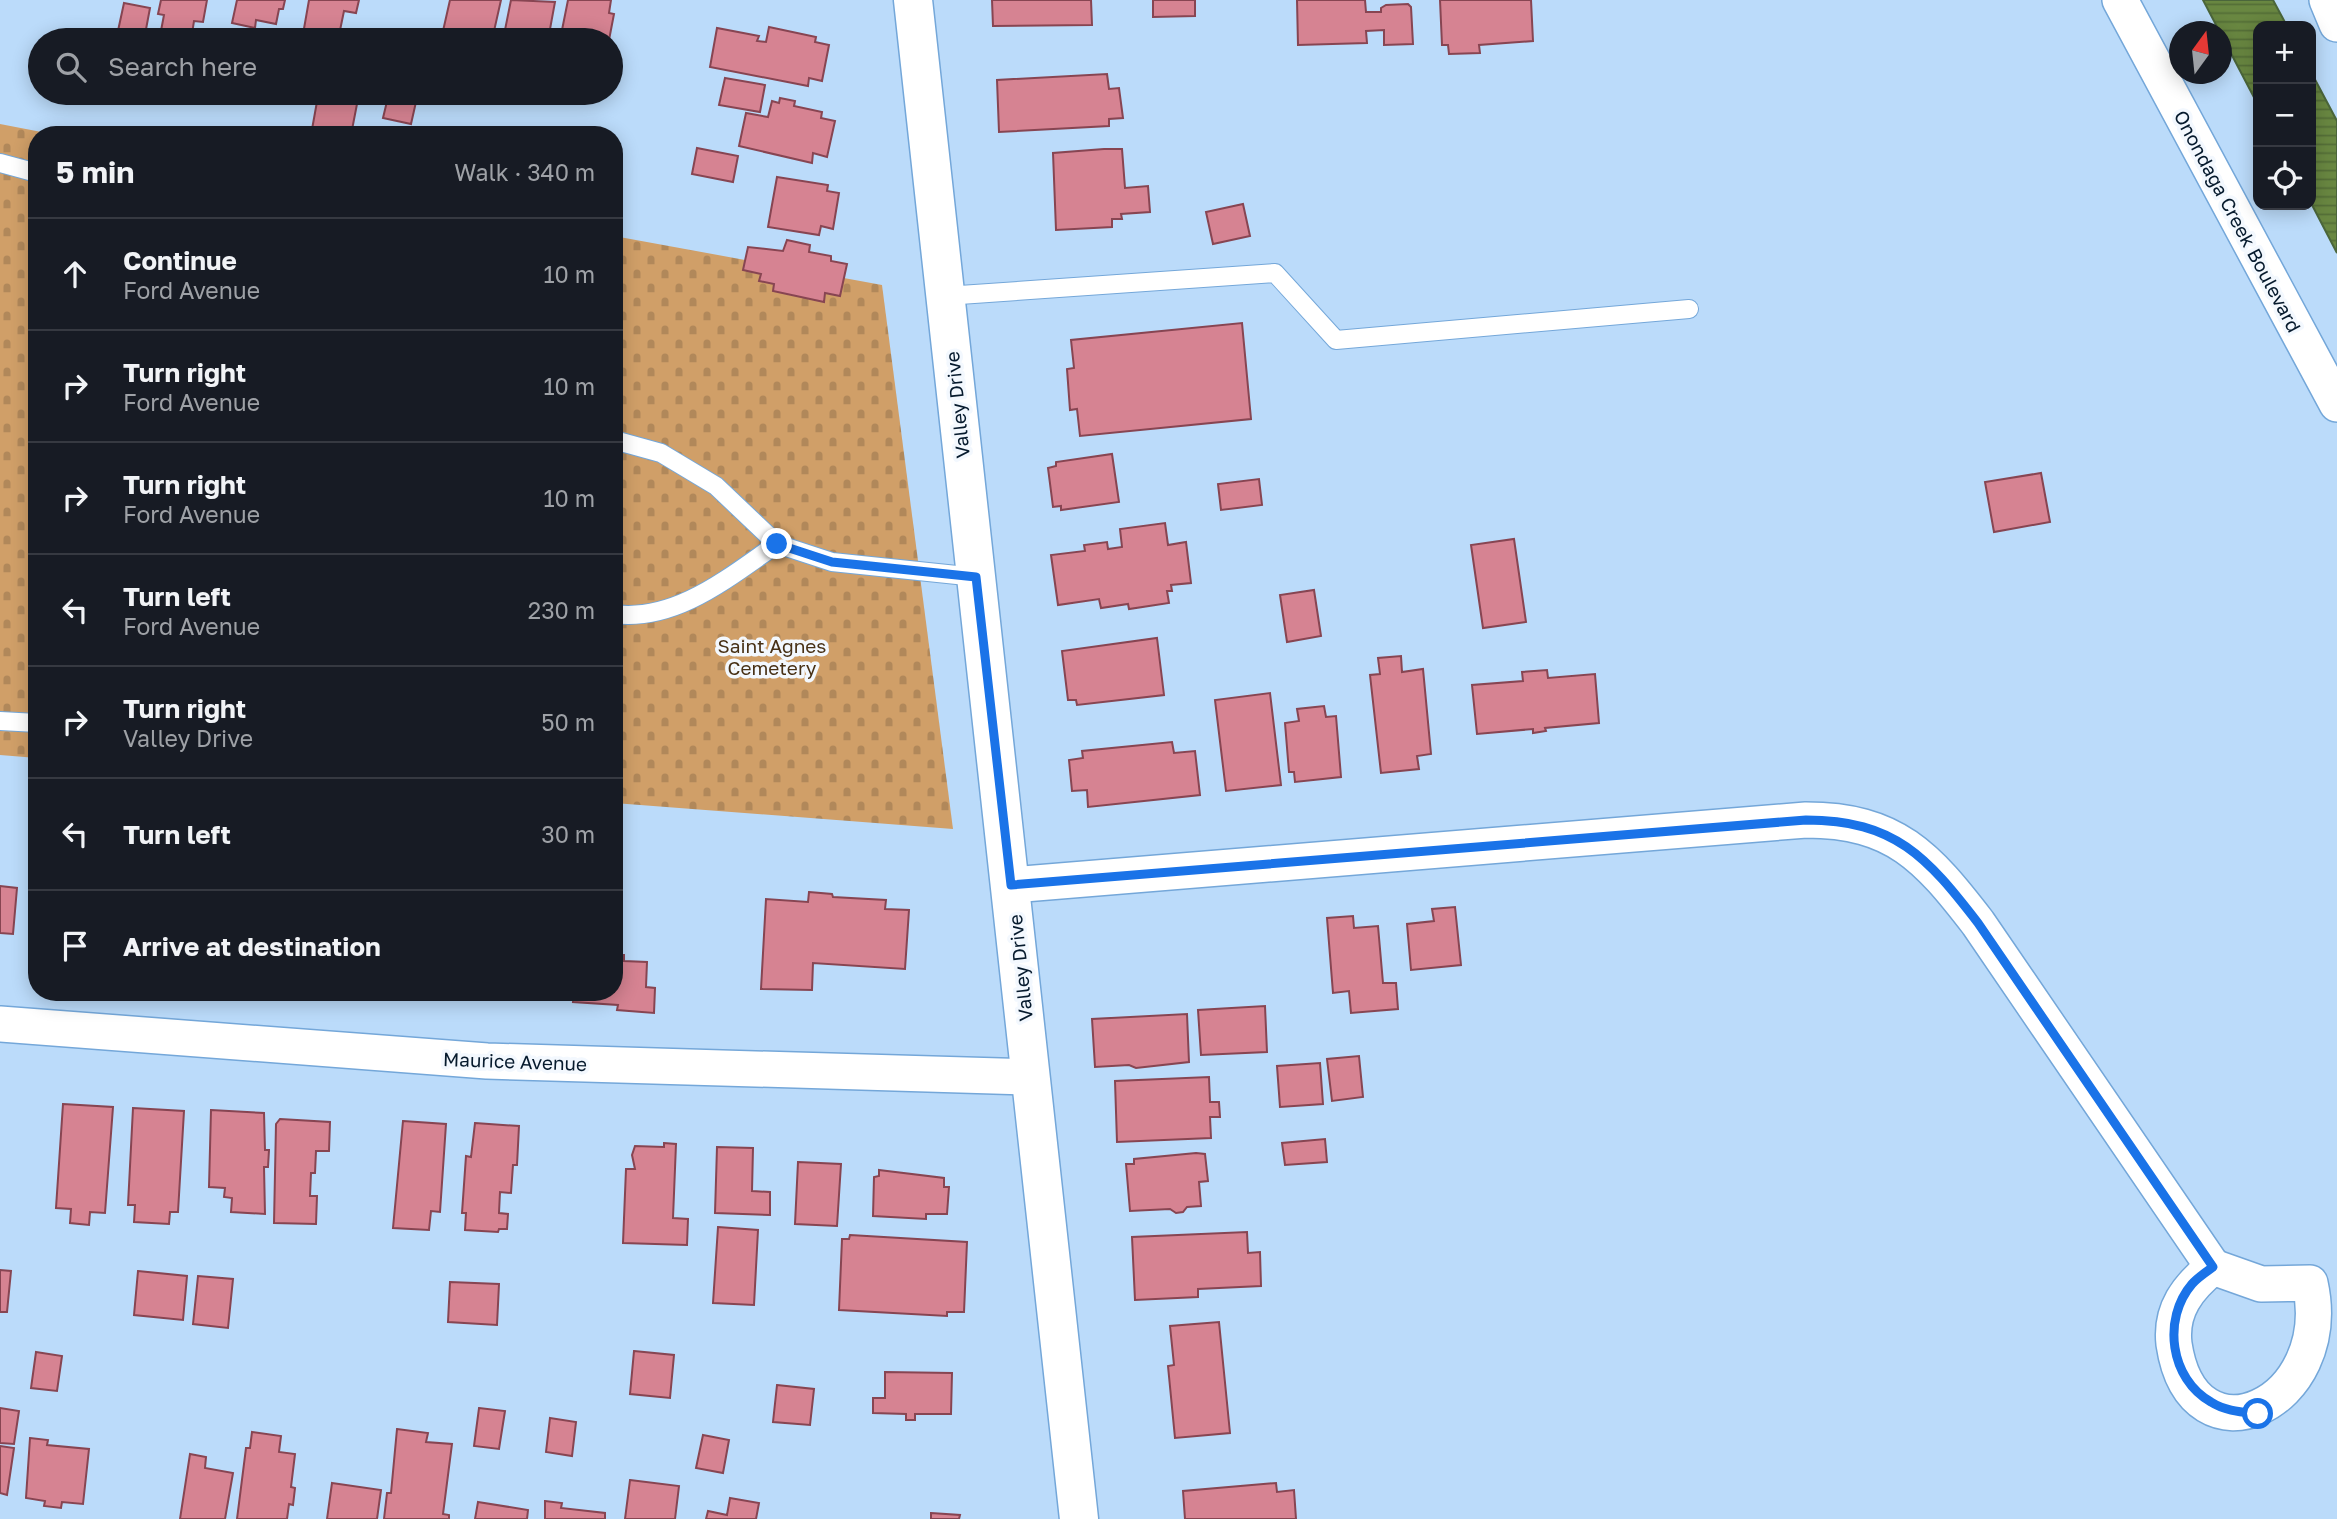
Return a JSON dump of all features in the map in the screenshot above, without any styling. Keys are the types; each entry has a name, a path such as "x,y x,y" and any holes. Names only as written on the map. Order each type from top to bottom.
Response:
{"main road":[{"name":"Valley Drive","path":"913,0 1079,1519"}],"street":[{"name":"Onondaga Creek Boulevard","path":"2120,0 2337,404"},
{"path":"2327,0 2337,24"},
{"path":"1011,885 1806,820 1843,820 1883,834 1914,850 1941,875 1978,923 2213,1267 2261,1284 2324,1280 2324,1304 2330,1328 2329,1353 2320,1376 2303,1395 2282,1408 2258,1414 2233,1412 2210,1402 2189,1384 2177,1360 2173,1334 2178,1307 2192,1284 2213,1267"},
{"name":"Maurice Avenue","path":"0,1024 487,1061 1031,1077"}],"lane":[{"path":"0,163 28,171"},
{"path":"945,296 1275,274 1336,340 1689,309"},
{"path":"623,442 661,453 716,486 777,544 832,562 976,577"},
{"path":"623,615 691,602 777,544"},
{"path":"0,721 28,723"}],"green space":[{"path":"0,124 28,129 28,757 0,755"},
{"name":"Saint Agnes Cemetery","path":"623,238 882,285 953,829 623,804"}],"shaded area":[{"path":"2203,0 2273,0 2284,21 2253,21 2253,95 2232,55 2232,21 2214,21"},
{"path":"2316,81 2337,121 2337,253 2315,210"}],"building":[{"path":"161,0 207,0 203,22 194,21 193,28 162,28 164,15 158,14"},
{"path":"237,0 285,0 283,9 279,9 276,24 256,20 255,28 232,23"},
{"path":"309,0 359,0 356,13 344,11 340,28 304,28"},
{"path":"450,0 501,0 495,28 444,28"},
{"path":"511,0 555,2 550,28 505,28"},
{"path":"568,0 611,0 609,13 614,14 611,28 562,28"},
{"path":"992,0 1091,0 1092,25 993,26"},
{"path":"1153,0 1195,0 1195,16 1153,17"},
{"path":"1297,0 1365,0 1366,12 1381,12 1381,8 1386,5 1408,4 1411,7 1413,44 1384,45 1384,30 1366,31 1367,43 1298,45"},
{"path":"1440,0 1531,0 1533,41 1479,45 1480,53 1449,54 1448,45 1442,45"},
{"path":"124,3 150,8 146,28 119,28"},
{"path":"769,27 816,37 815,42 829,45 822,81 809,78 808,86 710,67 717,28 759,36 757,41 766,42"},
{"path":"1107,74 1109,89 1119,88 1123,118 1109,119 1109,126 999,132 997,80"},
{"path":"725,78 765,85 760,112 719,105"},
{"path":"780,98 795,101 794,106 822,112 821,118 835,121 827,157 813,153 812,163 739,146 746,113 768,117 772,101 779,103"},
{"path":"316,105 357,105 353,126 313,126"},
{"path":"386,105 415,105 411,124 383,118"},
{"path":"697,148 738,156 733,182 692,174"},
{"path":"1122,149 1125,188 1148,186 1150,212 1121,214 1122,219 1112,219 1112,227 1056,230 1053,153"},
{"path":"777,177 828,185 827,191 839,193 833,229 821,226 819,235 768,227"},
{"path":"1243,204 1250,236 1213,244 1206,212"},
{"path":"787,240 810,245 809,252 831,256 831,261 847,264 840,296 825,293 824,302 773,291 774,284 759,281 761,274 743,270 748,247 783,251"},
{"path":"1242,323 1251,419 1080,436 1077,409 1070,410 1067,369 1074,368 1071,340"},
{"path":"1112,454 1119,502 1061,510 1061,506 1053,507 1048,468 1056,466 1056,462"},
{"path":"2041,473 2050,522 1994,532 1985,482"},
{"path":"1259,479 1262,505 1221,510 1218,484"},
{"path":"1165,523 1168,545 1186,542 1191,583 1171,585 1172,591 1167,591 1169,603 1129,609 1128,604 1101,608 1099,599 1058,605 1051,555 1085,551 1084,545 1107,542 1108,549 1122,547 1120,529"},
{"path":"1514,539 1526,622 1483,628 1471,545"},
{"path":"1314,590 1321,636 1287,642 1280,595"},
{"path":"1157,638 1164,695 1077,705 1076,700 1068,700 1062,651"},
{"path":"1401,656 1402,672 1423,669 1431,754 1417,756 1419,769 1381,773 1370,675 1380,674 1378,658"},
{"path":"1547,670 1548,678 1595,674 1599,723 1545,728 1546,731 1533,733 1533,729 1477,734 1472,685 1523,681 1522,672"},
{"path":"1270,693 1281,785 1226,791 1215,700"},
{"path":"1324,706 1326,717 1336,716 1341,777 1295,782 1294,772 1289,772 1285,723 1299,721 1297,709"},
{"path":"1172,742 1174,753 1195,751 1200,795 1088,807 1087,790 1072,791 1069,760 1083,758 1082,751"},
{"path":"0,886 17,888 13,934 0,933"},
{"path":"809,892 832,894 833,897 886,900 885,909 909,910 905,969 813,963 812,990 761,989 766,899 808,902"},
{"path":"1455,907 1461,965 1411,970 1407,924 1434,921 1432,909"},
{"path":"1353,916 1354,928 1378,926 1383,983 1396,983 1398,1009 1351,1013 1349,991 1333,993 1327,918"},
{"path":"623,955 624,961 647,962 646,987 655,988 654,1013 617,1010 618,1005 573,1002 623,1001"},
{"path":"1265,1006 1267,1052 1201,1055 1198,1010"},
{"path":"1187,1014 1189,1062 1136,1068 1129,1065 1095,1067 1092,1019"},
{"path":"1359,1056 1363,1097 1332,1101 1327,1059"},
{"path":"1320,1063 1323,1104 1280,1107 1277,1066"},
{"path":"1209,1077 1210,1102 1219,1102 1220,1117 1210,1117 1211,1138 1117,1142 1115,1081"},
{"path":"63,1104 113,1107 105,1213 90,1212 89,1225 70,1223 71,1209 56,1208"},
{"path":"133,1108 184,1111 178,1212 170,1212 169,1224 134,1222 135,1205 128,1205"},
{"path":"211,1110 264,1113 265,1150 269,1150 268,1167 264,1167 265,1214 231,1212 232,1198 224,1197 225,1188 209,1187"},
{"path":"280,1119 330,1122 329,1151 316,1151 315,1173 311,1173 310,1196 317,1196 316,1224 274,1223 276,1124"},
{"path":"403,1121 446,1124 440,1212 431,1211 429,1230 393,1228"},
{"path":"475,1123 519,1126 517,1165 513,1165 511,1193 500,1192 499,1213 508,1214 507,1229 499,1229 498,1232 465,1230 466,1213 462,1213 466,1156 471,1157"},
{"path":"1325,1139 1327,1162 1285,1165 1282,1143"},
{"path":"664,1143 676,1144 673,1218 688,1219 687,1245 623,1243 626,1169 635,1169 632,1155 635,1146 664,1147"},
{"path":"717,1147 753,1148 752,1191 770,1192 770,1215 715,1213"},
{"path":"1205,1154 1208,1181 1199,1182 1201,1206 1187,1207 1183,1212 1176,1213 1170,1209 1130,1211 1126,1164 1134,1164 1134,1159"},
{"path":"798,1162 841,1164 837,1226 795,1224"},
{"path":"879,1170 944,1178 944,1187 949,1187 947,1214 926,1214 926,1219 873,1216 874,1177 879,1176"},
{"path":"718,1227 758,1230 754,1305 713,1303"},
{"path":"1247,1232 1248,1253 1260,1252 1261,1286 1198,1289 1198,1297 1135,1300 1132,1237"},
{"path":"850,1235 967,1242 964,1312 947,1312 947,1316 839,1310 842,1239 849,1239"},
{"path":"0,1270 11,1271 7,1312 0,1312"},
{"path":"138,1271 187,1276 183,1320 134,1315"},
{"path":"198,1276 233,1279 228,1328 193,1324"},
{"path":"450,1282 499,1284 497,1325 448,1322"},
{"path":"1219,1322 1230,1433 1175,1438 1168,1366 1174,1365 1170,1326"},
{"path":"634,1351 674,1355 670,1398 630,1394"},
{"path":"36,1352 62,1356 57,1391 31,1388"},
{"path":"885,1372 952,1373 951,1414 915,1414 915,1420 906,1420 906,1414 873,1413 873,1398 885,1398"},
{"path":"777,1385 814,1389 810,1425 773,1422"},
{"path":"0,1408 19,1411 14,1444 0,1443"},
{"path":"479,1408 505,1411 499,1449 474,1446"},
{"path":"550,1418 576,1422 572,1456 546,1452"},
{"path":"397,1429 428,1433 426,1442 452,1444 443,1514 449,1515 449,1519 384,1519 387,1493 391,1493"},
{"path":"252,1432 281,1436 279,1452 295,1454 291,1487 295,1488 293,1505 289,1504 287,1519 237,1519 246,1448 250,1448"},
{"path":"703,1435 729,1440 723,1473 696,1468"},
{"path":"30,1438 48,1440 47,1445 89,1449 83,1504 62,1502 61,1508 44,1506 45,1501 26,1498"},
{"path":"0,1446 14,1448 7,1495 0,1493"},
{"path":"190,1454 206,1457 205,1468 233,1473 225,1519 180,1519"},
{"path":"630,1480 679,1486 675,1519 625,1519"},
{"path":"332,1483 381,1490 377,1519 327,1519"},
{"path":"1276,1483 1277,1492 1294,1490 1296,1519 1185,1519 1183,1491"},
{"path":"730,1498 759,1503 756,1519 706,1519 708,1511 727,1515"},
{"path":"545,1501 562,1503 561,1508 605,1513 605,1519 545,1519"},
{"path":"478,1502 528,1510 527,1519 475,1519"},
{"path":"931,1513 960,1515 959,1519 931,1519"}],"route":[{"path":"777,544 832,562 976,577 1011,885 1806,820 1843,820 1883,834 1914,850 1941,875 1978,923 2213,1267 2192,1284 2178,1307 2173,1334 2177,1360 2189,1384 2210,1402 2233,1412 2258,1414"}]}
